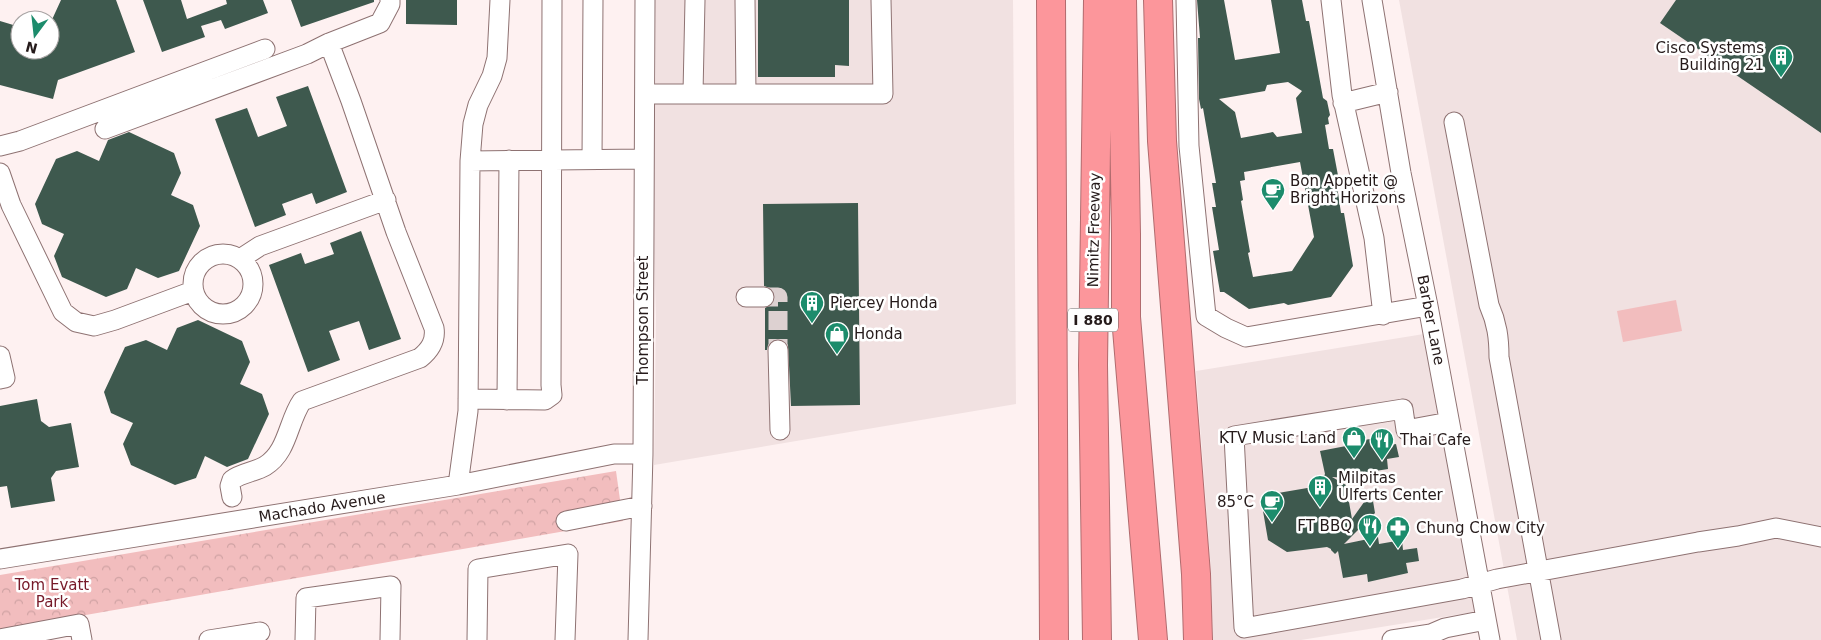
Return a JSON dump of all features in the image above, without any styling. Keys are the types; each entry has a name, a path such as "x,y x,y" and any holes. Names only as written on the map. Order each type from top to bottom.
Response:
{"highway":[{"name":"I 880","path":"1051,0 1054,640"},
{"name":"Nimitz Freeway","path":"1097,640 1092,364 1098,0"},
{"path":"1122,0 1126,317 1152,628"},
{"path":"1158,0 1162,141 1196,574 1198,640"}],"street":[{"path":"105,128 307,54 329,43 380,23 390,4 390,0"},
{"path":"458,484 468,411 472,124 478,105 492,76 497,58 500,0"},
{"path":"468,399 545,400 552,395 552,0"},
{"path":"592,160 593,0"},
{"name":"Thompson Street","path":"638,640 643,454 645,0"},
{"path":"693,93 695,0"},
{"path":"745,0 746,94"},
{"path":"645,94 883,94 881,0"},
{"path":"1186,0 1189,146 1206,316 1246,337 1428,306"},
{"path":"1331,0 1343,103 1374,238 1383,314"},
{"name":"Barber Lane","path":"1372,0 1401,173 1428,306 1490,640"},
{"path":"232,497 230,486 232,480 265,466 281,449 302,401 413,361 424,355 433,344 436,335 396,232 329,43"},
{"path":"0,146 20,141 265,49"},
{"path":"1343,103 1388,92"},
{"path":"1454,122 1489,306 1497,324 1499,357 1551,640"},
{"path":"470,161 644,159"},
{"path":"508,400 509,160"},
{"path":"0,172 11,205 63,312 76,322 94,326 193,291"},
{"path":"240,259 260,246 386,200"},
{"path":"220,254 230,254 240,259 247,266 252,276 253,286 245,304 238,310 229,313 211,311 203,307 193,291 192,281 195,271 201,262 210,256 220,254"},
{"path":"746,298 764,297"},
{"path":"778,350 780,430"},
{"path":"0,356 5,378 0,379"},
{"path":"1450,422 1406,430 1403,409 1234,436 1244,628 1462,589 1498,579 1539,571 1776,528 1821,537"},
{"name":"Machado Avenue","path":"0,559 458,484 614,454 643,454"},
{"path":"566,520 642,506"},
{"path":"476,640 478,569 568,554 565,640"},
{"path":"305,640 306,598 391,586 390,640"},
{"path":"1392,640 1431,637 1446,628 1486,620"},
{"path":"0,639 79,624 82,640"},
{"path":"214,640 260,632"}],"shaded area":[{"path":"655,0 1013,0 1016,404 654,465 656,316 652,190 656,77"},
{"path":"1399,0 1821,0 1821,640 1517,640"},
{"path":"1430,333 1480,611 1301,640 1213,640 1211,571 1196,371"}],"green space":[{"path":"1676,300 1682,331 1623,342 1617,311"},
{"name":"Tom Evatt Park","path":"616,471 623,521 0,630 0,575"}],"building":[{"path":"61,0 116,0 135,52 58,80 53,99 0,85 0,21 10,24 10,60 60,60 60,10 56,10"},
{"path":"143,0 181,0 187,19 227,4 226,0 263,0 268,13 225,29 221,20 201,26 205,37 162,52"},
{"path":"291,0 374,0 374,2 301,27"},
{"path":"406,0 457,0 457,25 406,24"},
{"path":"758,0 849,0 849,66 835,65 835,77 758,77"},
{"path":"1197,0 1224,0 1235,60 1280,53 1271,0 1302,0 1306,21 1309,21 1323,98 1327,101 1330,115 1328,118 1329,124 1325,125 1329,149 1333,149 1340,186 1337,186 1341,213 1344,213 1353,266 1331,297 1288,305 1284,303 1249,309 1224,292 1220,292 1213,251 1219,250 1212,207 1216,207 1212,183 1216,183 1203,108 1201,109 1199,99 1198,38 1200,38","holes":["1288,82 1302,91 1296,98 1302,133 1277,137 1273,132 1241,138 1235,112 1219,99 1265,91 1267,85","1300,162 1314,237 1292,271 1253,277 1248,253 1250,252 1241,201 1243,200 1240,181 1245,180 1244,172"]},
{"name":"Cisco Systems Building 21","path":"1676,0 1821,0 1821,133 1660,23"},
{"path":"308,86 347,192 316,204 312,193 282,204 286,215 255,227 215,119 247,108 258,137 287,126 276,97"},
{"path":"129,132 174,153 181,173 171,195 193,205 200,226 179,271 158,278 136,268 127,289 106,297 62,277 54,256 64,234 42,224 35,204 56,159 77,151 99,161 108,140"},
{"name":"Piercey Honda","path":"858,203 860,405 791,406 788,345 783,340 777,339 772,341 768,345 767,350 765,350 765,308 773,303 775,297 770,288 764,286 763,204"},
{"path":"361,231 401,339 369,350 359,321 329,331 340,360 308,372 269,265 301,253 305,264 334,254 330,243"},
{"path":"198,320 242,341 250,362 240,384 262,394 269,414 248,459 227,467 205,456 196,478 175,485 131,465 123,444 133,423 111,413 104,392 125,347 146,340 167,350 177,328"},
{"path":"37,399 41,421 49,427 71,423 79,467 56,471 51,478 55,501 11,508 7,486 0,487 0,406"},
{"name":"Milpitas Ulferts Center","path":"1383,437 1385,446 1396,444 1399,457 1387,459 1388,469 1363,473 1364,479 1332,477 1346,485 1352,519 1367,498 1373,501 1375,513 1344,544 1378,537 1379,544 1402,540 1403,550 1417,548 1419,561 1406,563 1408,573 1368,582 1367,574 1343,578 1338,551 1335,554 1327,547 1287,552 1268,540 1263,511 1278,493 1319,486 1325,474 1320,451 1346,446 1345,443"}],"tunnel":[{"path":"764,297 778,297 778,350"}],"place":[{"name":"Cisco Systems Building 21","path":"1781,78"},
{"name":"Bon Appetit @ Bright Horizons","path":"1273,211"},
{"name":"Piercey Honda","path":"812,324"},
{"name":"Honda","path":"837,355"},
{"name":"KTV Music Land","path":"1354,459"},
{"name":"Thai Cafe","path":"1382,461"},
{"name":"Milpitas Ulferts Center","path":"1320,508"},
{"name":"85°C","path":"1272,523"},
{"name":"FT BBQ","path":"1370,547"},
{"name":"Chung Chow City","path":"1398,549"}]}
